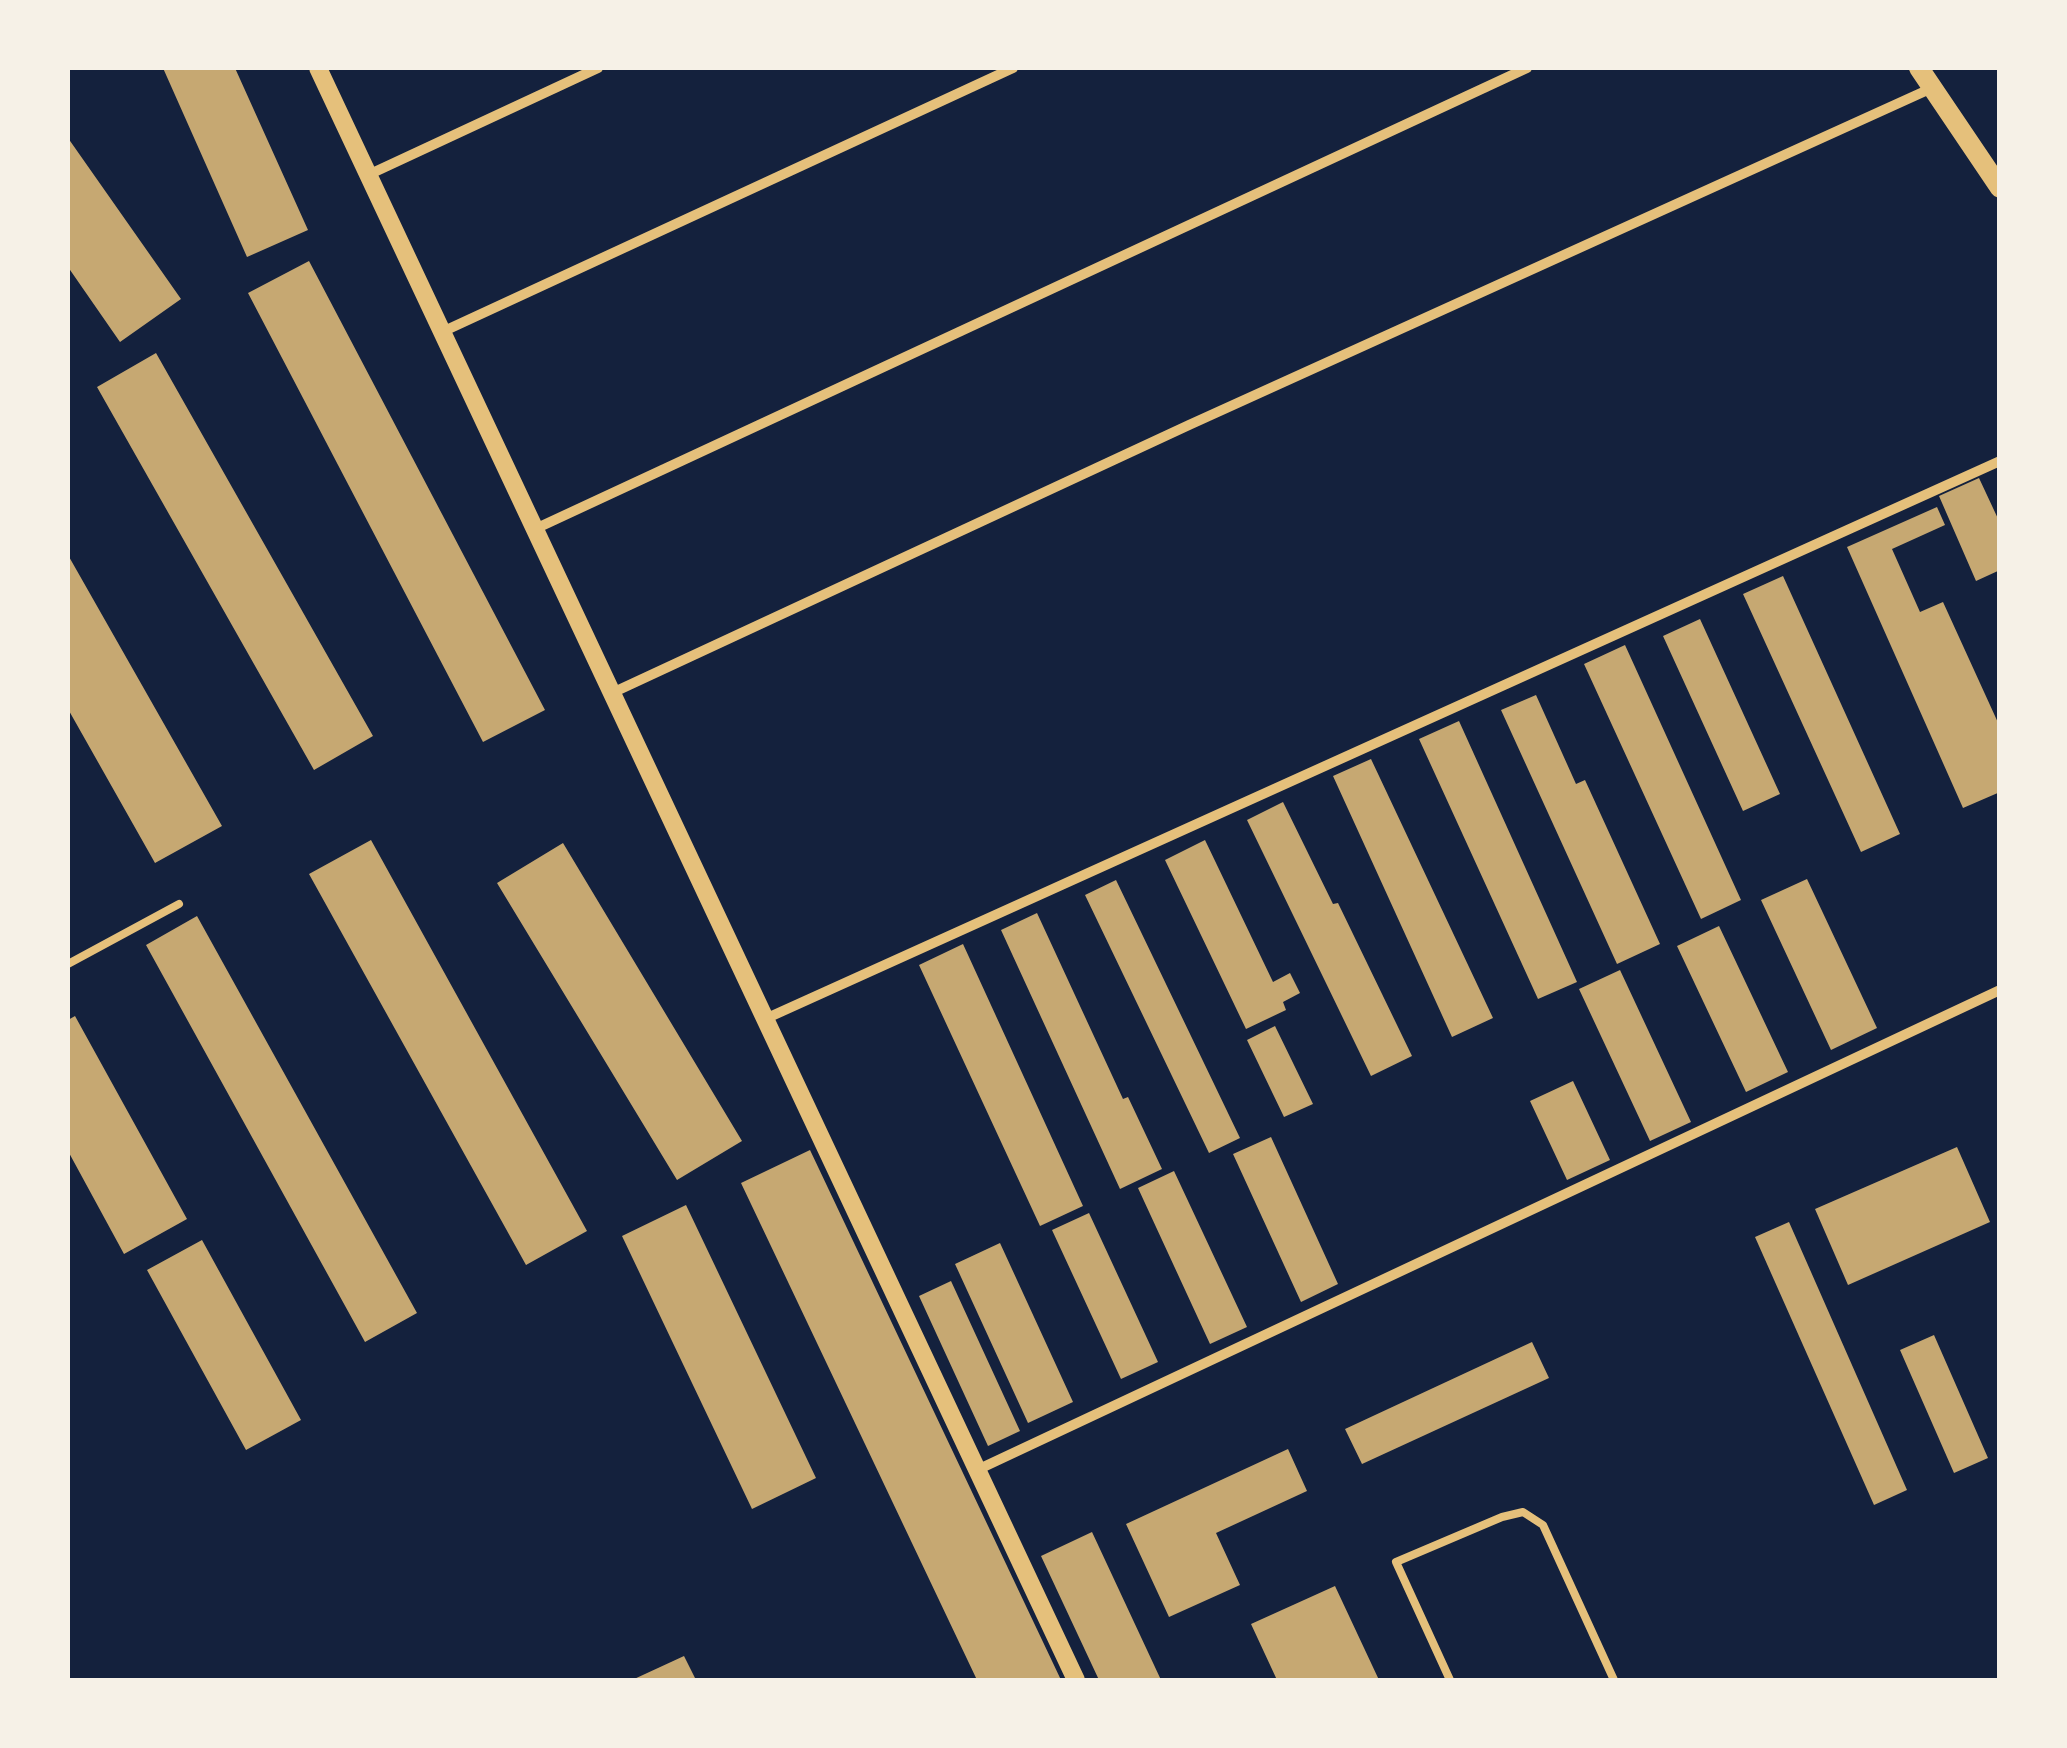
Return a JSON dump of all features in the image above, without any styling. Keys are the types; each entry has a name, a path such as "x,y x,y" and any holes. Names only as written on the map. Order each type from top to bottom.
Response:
{"main road":[{"path":"1919,68 2000,188"}],"street":[{"path":"318,68 1076,1680"},
{"path":"368,174 598,68"},
{"path":"442,332 1014,68"},
{"path":"535,530 1527,68"},
{"path":"612,694 1171,434 1932,88"},
{"path":"765,1019 2000,461"},
{"path":"978,1470 2000,990"}],"lane":[{"path":"68,964 178,904"},
{"path":"1450,1680 1396,1562 1502,1517 1523,1512 1543,1524 1614,1680"}],"building":[{"path":"163,68 235,68 308,230 247,257"},
{"path":"68,138 181,299 120,342 68,267"},
{"path":"309,261 545,710 483,742 248,293"},
{"path":"156,353 373,736 314,770 97,387"},
{"path":"1979,478 2000,523 2000,570 1976,581 1939,496"},
{"path":"1937,507 1945,525 1892,549 1920,612 1943,602 2000,727 2000,792 1963,808 1847,547"},
{"path":"68,555 222,826 155,863 68,709"},
{"path":"1783,576 1900,834 1861,852 1743,594"},
{"path":"1700,619 1780,794 1743,811 1663,636"},
{"path":"1625,645 1741,900 1701,919 1584,664"},
{"path":"1536,695 1576,784 1585,780 1660,944 1617,964 1501,710"},
{"path":"1459,721 1577,982 1538,999 1419,739"},
{"path":"1371,759 1493,1018 1452,1037 1333,776"},
{"path":"1283,802 1333,904 1338,903 1412,1056 1371,1076 1247,820"},
{"path":"371,840 587,1231 526,1265 309,874"},
{"path":"1205,840 1273,982 1290,973 1300,993 1283,1002 1286,1010 1246,1029 1165,860"},
{"path":"563,843 742,1141 677,1180 497,883"},
{"path":"1807,879 1877,1028 1831,1050 1761,900"},
{"path":"1116,880 1240,1138 1209,1153 1085,895"},
{"path":"1037,913 1123,1099 1128,1097 1162,1169 1120,1189 1001,930"},
{"path":"197,916 417,1313 365,1342 146,945"},
{"path":"1719,926 1788,1072 1746,1092 1677,946"},
{"path":"963,944 1083,1206 1040,1226 919,965"},
{"path":"1620,970 1691,1122 1650,1141 1579,989"},
{"path":"75,1016 187,1219 124,1254 68,1151 68,1020"},
{"path":"1275,1026 1313,1104 1284,1117 1247,1040"},
{"path":"1573,1081 1610,1160 1567,1180 1530,1101"},
{"path":"1271,1137 1338,1284 1301,1302 1233,1154"},
{"path":"1957,1147 1990,1222 1848,1285 1815,1209"},
{"path":"810,1150 1061,1680 977,1680 741,1183"},
{"path":"1174,1171 1247,1327 1210,1344 1138,1188"},
{"path":"686,1205 816,1478 752,1509 622,1236"},
{"path":"1089,1213 1158,1362 1121,1379 1052,1230"},
{"path":"1789,1222 1907,1490 1874,1505 1755,1237"},
{"path":"202,1240 301,1420 246,1450 147,1270"},
{"path":"1000,1243 1073,1402 1028,1423 955,1264"},
{"path":"951,1281 1020,1431 988,1446 919,1296"},
{"path":"1934,1335 1988,1458 1954,1473 1900,1350"},
{"path":"1532,1342 1549,1378 1362,1464 1345,1429"},
{"path":"1288,1449 1307,1491 1216,1533 1240,1585 1169,1617 1126,1524"},
{"path":"1092,1532 1161,1680 1099,1680 1041,1556"},
{"path":"1335,1586 1379,1680 1277,1680 1251,1624"},
{"path":"684,1656 696,1680 632,1680"}]}
